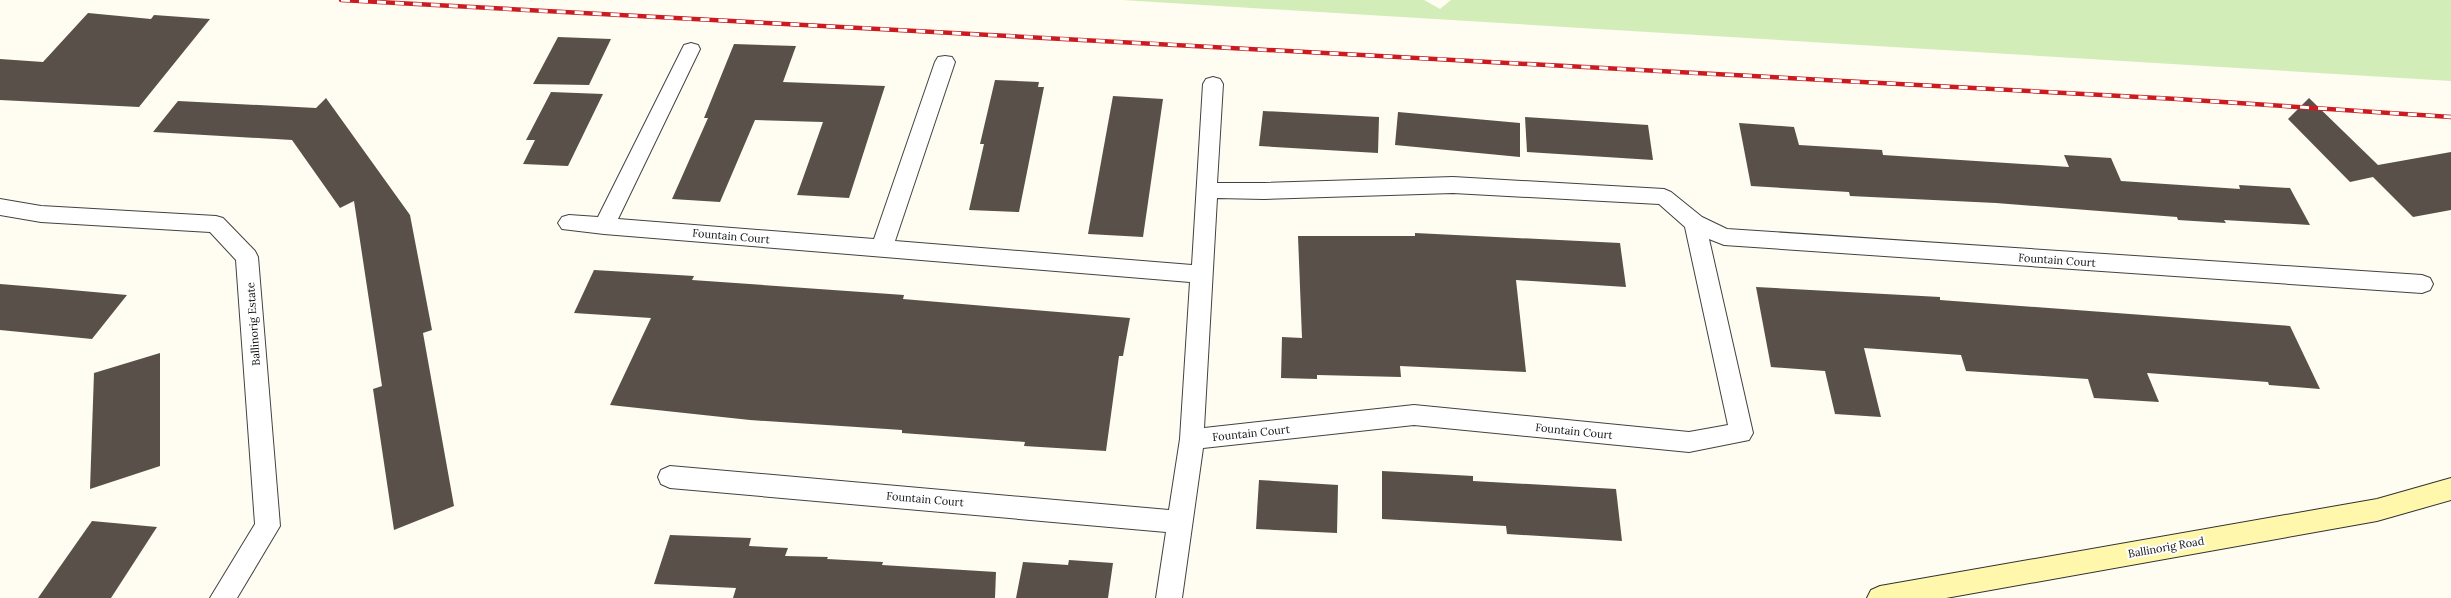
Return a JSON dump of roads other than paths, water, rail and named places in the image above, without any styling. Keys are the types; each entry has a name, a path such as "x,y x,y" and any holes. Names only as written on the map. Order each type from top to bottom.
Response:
{"street":[{"path":"604,226 691,49"},
{"path":"882,248 945,62"},
{"path":"1168,598 1192,439 1213,84"},
{"name":"Fountain Court","path":"1206,190 1264,191 1453,185 1664,197 1695,223 1724,237 2422,284"},
{"name":"Ballinorig Estate","path":"0,207 41,214 216,224 247,257 268,526 223,598"},
{"name":"Fountain Court","path":"569,223 1202,274"},
{"name":"Fountain Court","path":"1192,439 1414,415 1689,442 1741,433 1695,223"},
{"name":"Fountain Court","path":"670,477 1180,522"},
{"name":"Ballinorig Road","path":"1880,598 2377,510 2451,489"}],"railway":[{"path":"341,0 2177,99 2451,117"}]}
